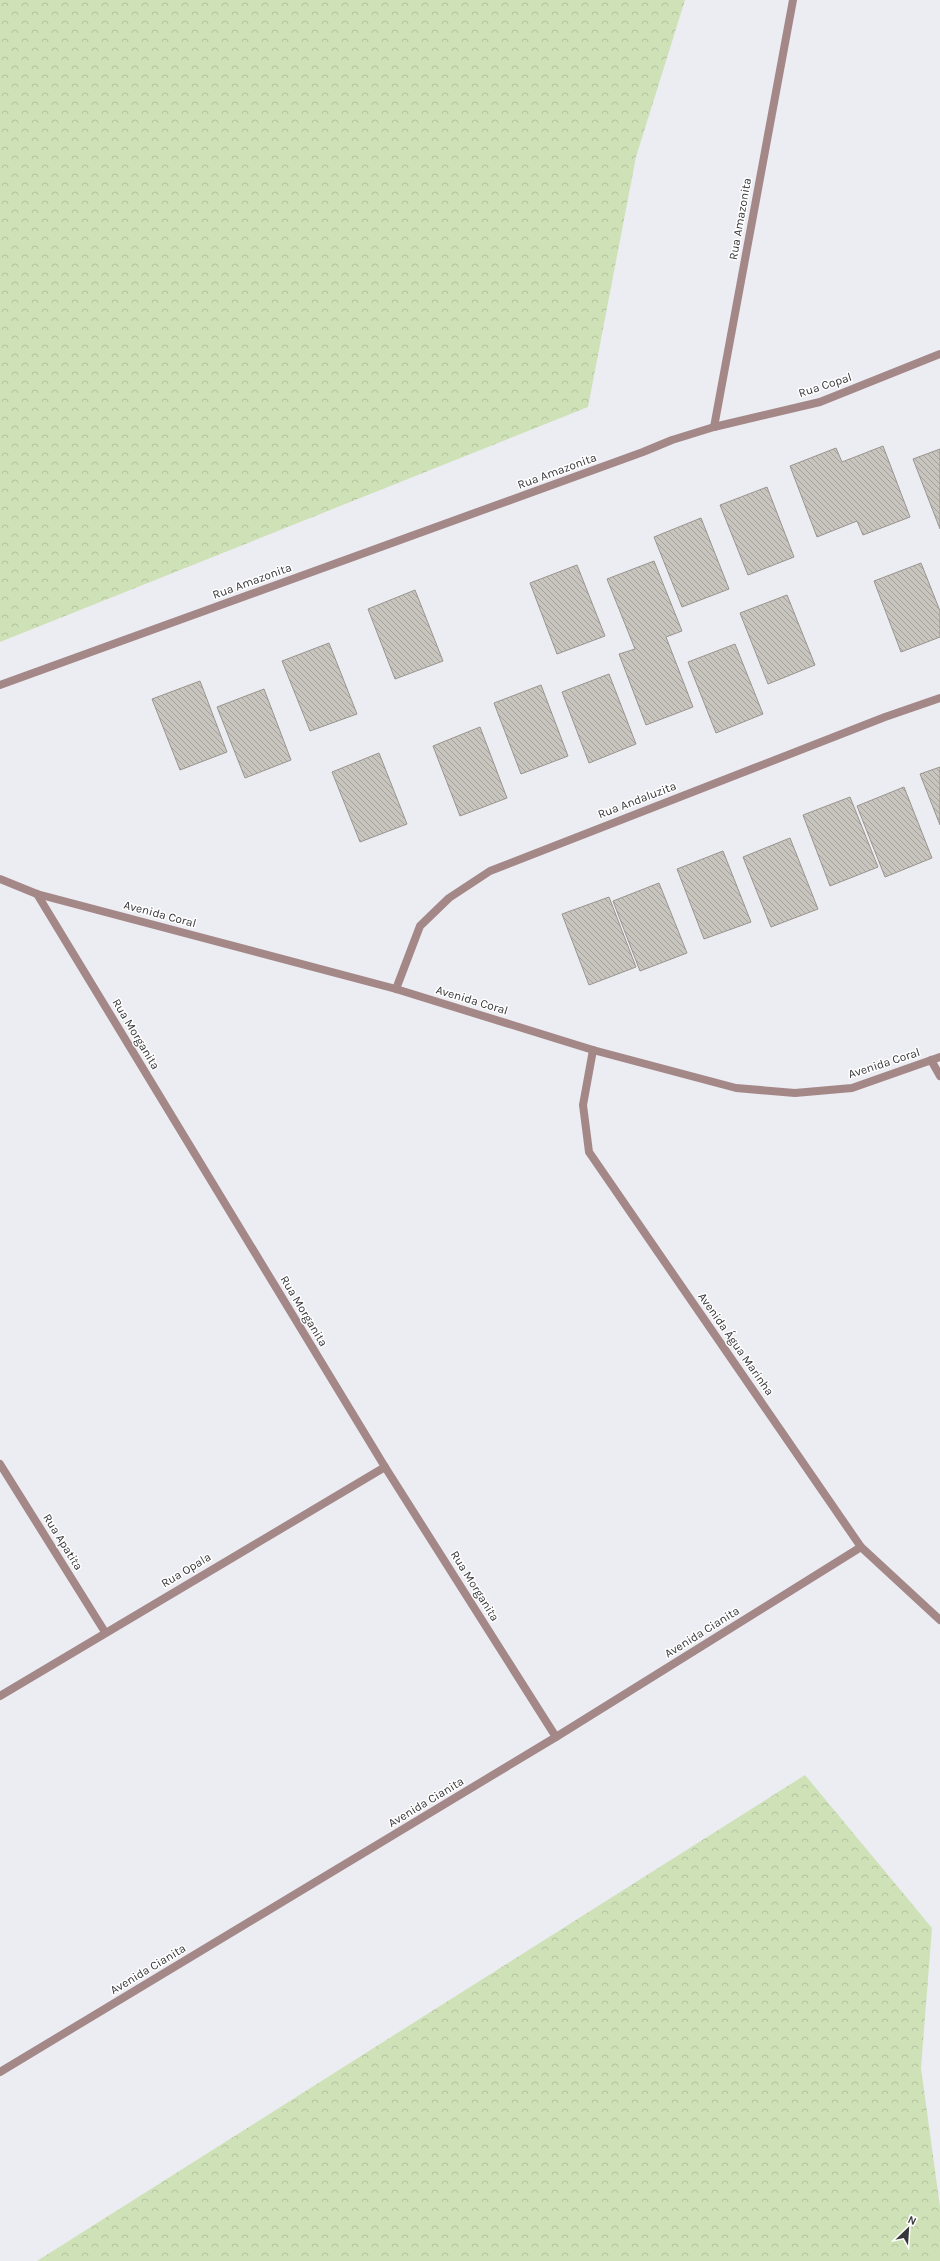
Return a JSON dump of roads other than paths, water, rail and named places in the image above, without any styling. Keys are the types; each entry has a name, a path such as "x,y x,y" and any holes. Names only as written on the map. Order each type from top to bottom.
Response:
{"street":[{"name":"Rua Amazonita","path":"0,686 672,440 714,427 793,0"},
{"name":"Rua Copal","path":"714,427 820,402 940,354"},
{"name":"Rua Andaluzita","path":"396,989 420,926 449,898 490,871 878,719 940,698"},
{"name":"Avenida Coral","path":"0,878 37,894 396,989 594,1050 736,1088 795,1093 852,1088 940,1056"},
{"name":"Rua Morganita","path":"37,894 385,1467 556,1737"},
{"name":"Avenida Água Marinha","path":"594,1050 583,1105 589,1152 861,1547 940,1620"},
{"path":"931,1060 940,1076"},
{"name":"Rua Apatita","path":"0,1464 105,1632"},
{"name":"Rua Opala","path":"0,1696 105,1632 385,1467"},
{"name":"Avenida Cianita","path":"0,2072 556,1737 861,1547"}]}
